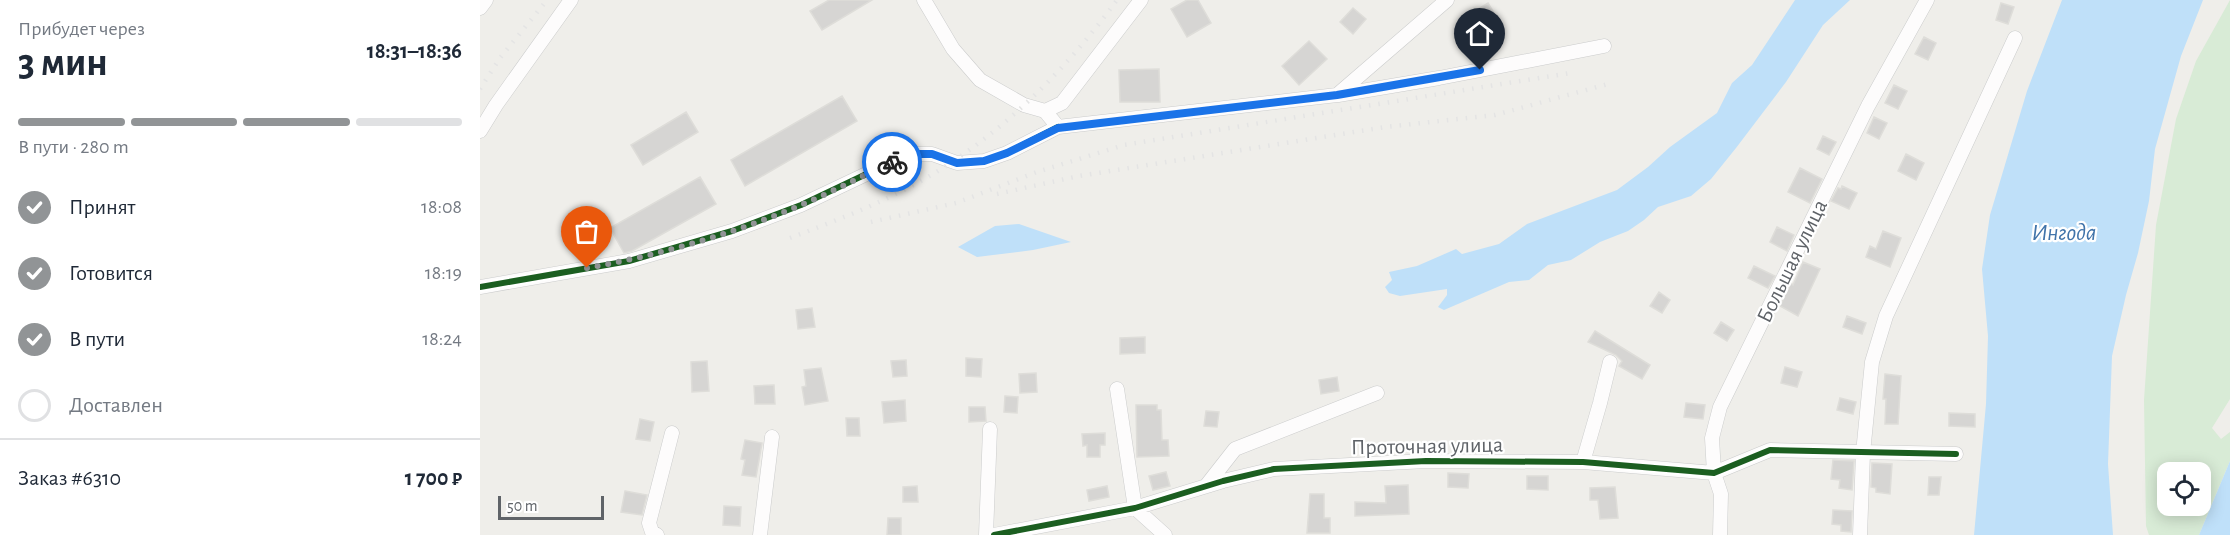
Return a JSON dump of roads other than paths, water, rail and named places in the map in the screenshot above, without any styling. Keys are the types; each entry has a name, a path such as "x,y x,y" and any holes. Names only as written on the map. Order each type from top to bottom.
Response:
{"street":[{"path":"480,8 486,0"},
{"path":"480,131 571,0"},
{"path":"924,0 953,50 980,80 1024,105 1045,111 1058,128"},
{"path":"1045,111 1062,104 1141,0"},
{"path":"1337,95 1447,0"},
{"name":"Большая улица","path":"1720,535 1721,494 1714,473 1712,438 1719,407 1868,106 1927,0"},
{"path":"1860,535 1863,453 1872,362 1886,316 2015,38"},
{"path":"480,287 629,261 732,231 801,205 898,159 916,154 932,154 957,163 984,161 1007,153 1058,128 1337,95 1604,46"},
{"path":"1583,462 1610,363"},
{"path":"1117,388 1135,508 1165,535"},
{"path":"1206,486 1235,449 1377,393"},
{"path":"986,535 990,429"},
{"path":"657,535 652,532 649,523 672,433"},
{"path":"760,535 772,437"},
{"name":"Проточная улица","path":"994,535 1135,508 1206,486 1274,469 1426,461 1583,462 1714,473 1770,450 1956,454"}],"water":[{"path":"1795,0 1850,0 1823,25 1786,82 1736,148 1711,179 1691,196 1658,207 1628,231 1600,242 1571,260 1548,265 1529,280 1509,282 1444,310 1438,307 1447,295 1447,289 1400,296 1389,293 1385,287 1392,280 1389,272 1417,266 1456,249 1462,254 1499,244 1527,224 1617,190 1717,113 1732,83 1752,65"},
{"name":"Ингода","path":"2062,0 2203,0 2181,56 2155,149 2149,201 2112,356 2108,464 2113,535 1974,535 1986,404 1988,336 1982,269 1990,215 2027,91"},
{"path":"1019,224 1071,242 1033,250 977,257 958,247 995,226"},
{"path":"2230,461 2230,535 2199,535 2207,516 2211,516 2211,506"}],"railway":[{"path":"480,89 500,58 547,0"},
{"path":"790,238 886,199 932,175 963,155 992,133 1046,84 1095,29 1117,0"},
{"path":"871,222 956,203 1037,172 1124,145 1570,73"},
{"path":"997,194 1079,176 1385,127 1495,115 1608,84"}]}
